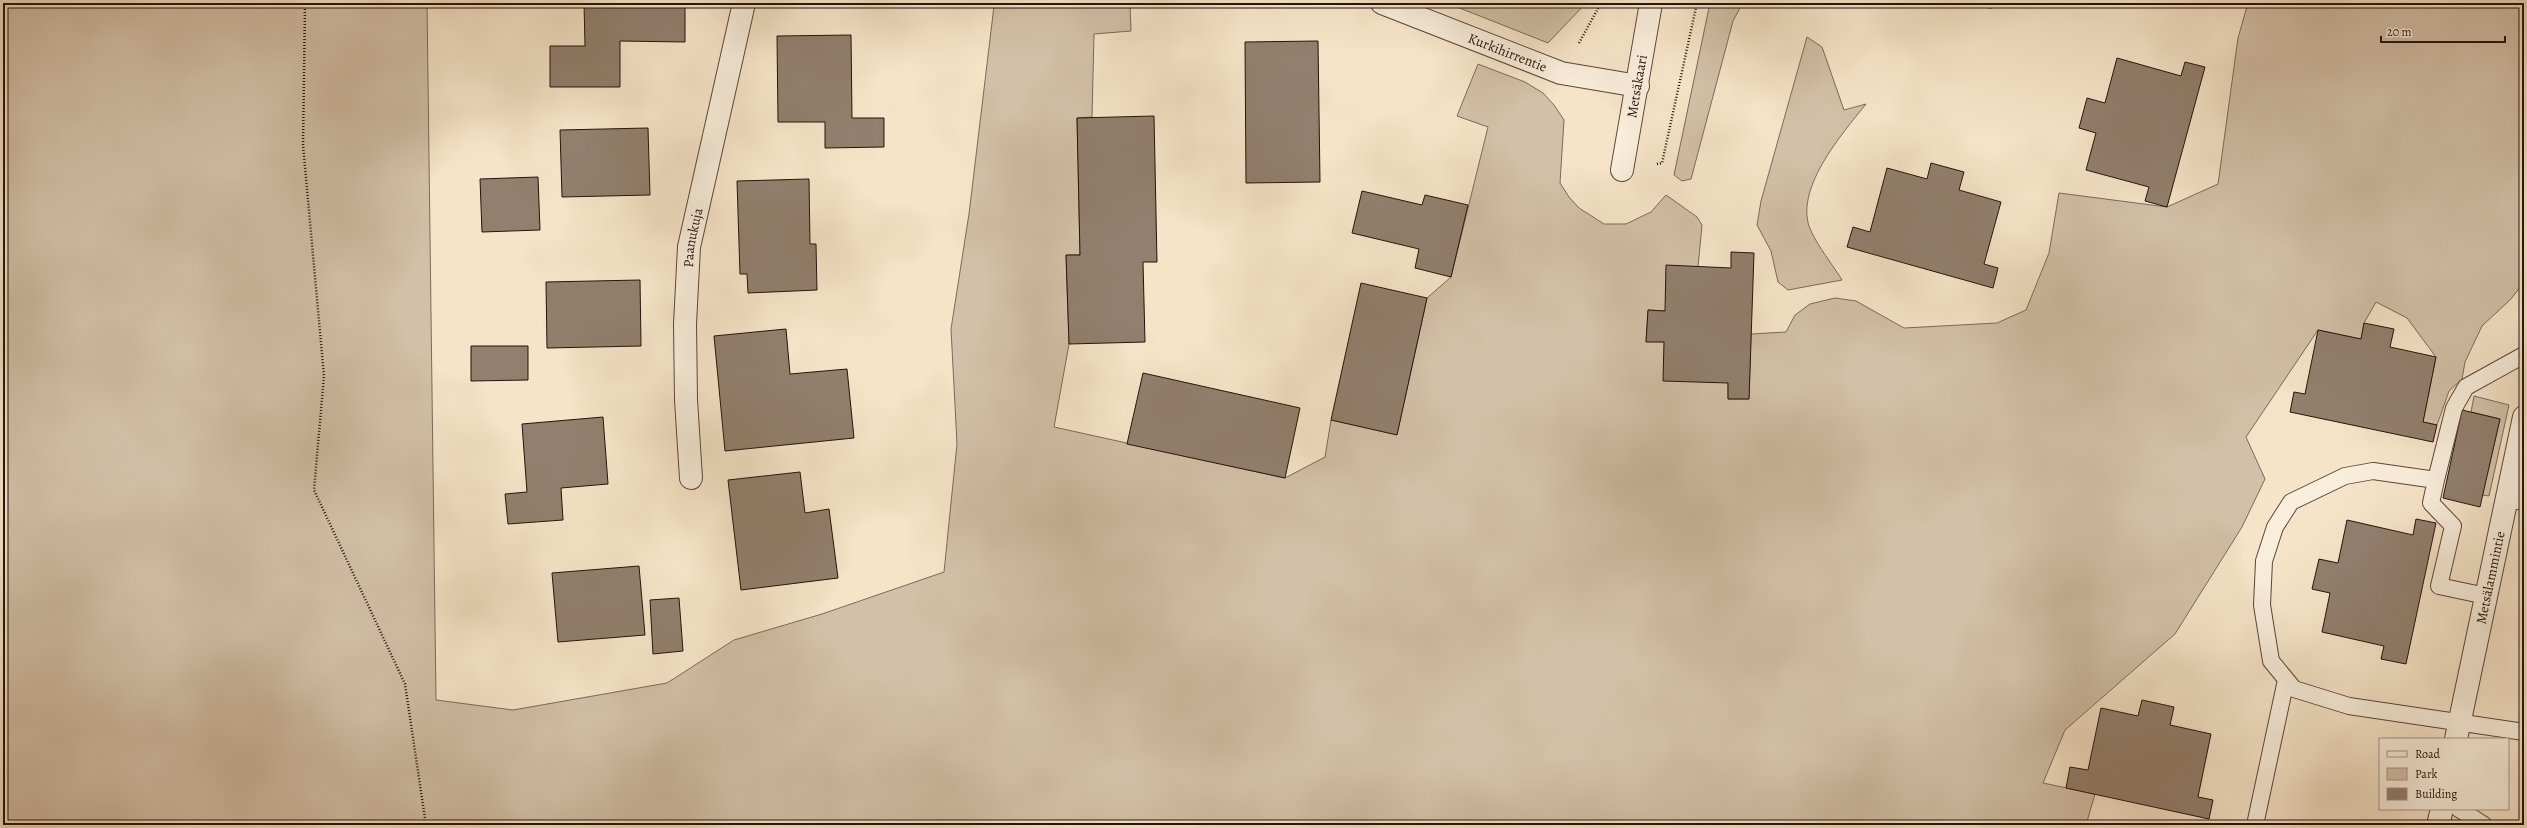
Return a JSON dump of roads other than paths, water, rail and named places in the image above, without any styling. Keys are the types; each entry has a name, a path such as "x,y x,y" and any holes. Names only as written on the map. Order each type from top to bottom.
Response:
{"street":[{"name":"Paanukuja","path":"691,478 686,400 685,324 690,247 744,3"},
{"name":"Kurkihirrentie","path":"1382,3 1561,73 1638,86"},
{"name":"Metsäkaari","path":"1622,170 1638,86 1651,3"},
{"name":"Metsälammintie","path":"2458,731 2486,596 2515,501 2524,417"},
{"path":"2438,825 2442,810"}],"lane":[{"path":"2486,596 2439,586 2453,526 2432,503 2436,480 2454,408 2466,387 2524,355"},
{"path":"2436,480 2373,471 2345,476 2291,502 2275,527 2264,561 2262,605 2271,661 2294,689 2349,706 2458,731 2524,732"},
{"path":"2255,825 2279,748 2286,680"},
{"path":"2461,810 2484,825"}]}
